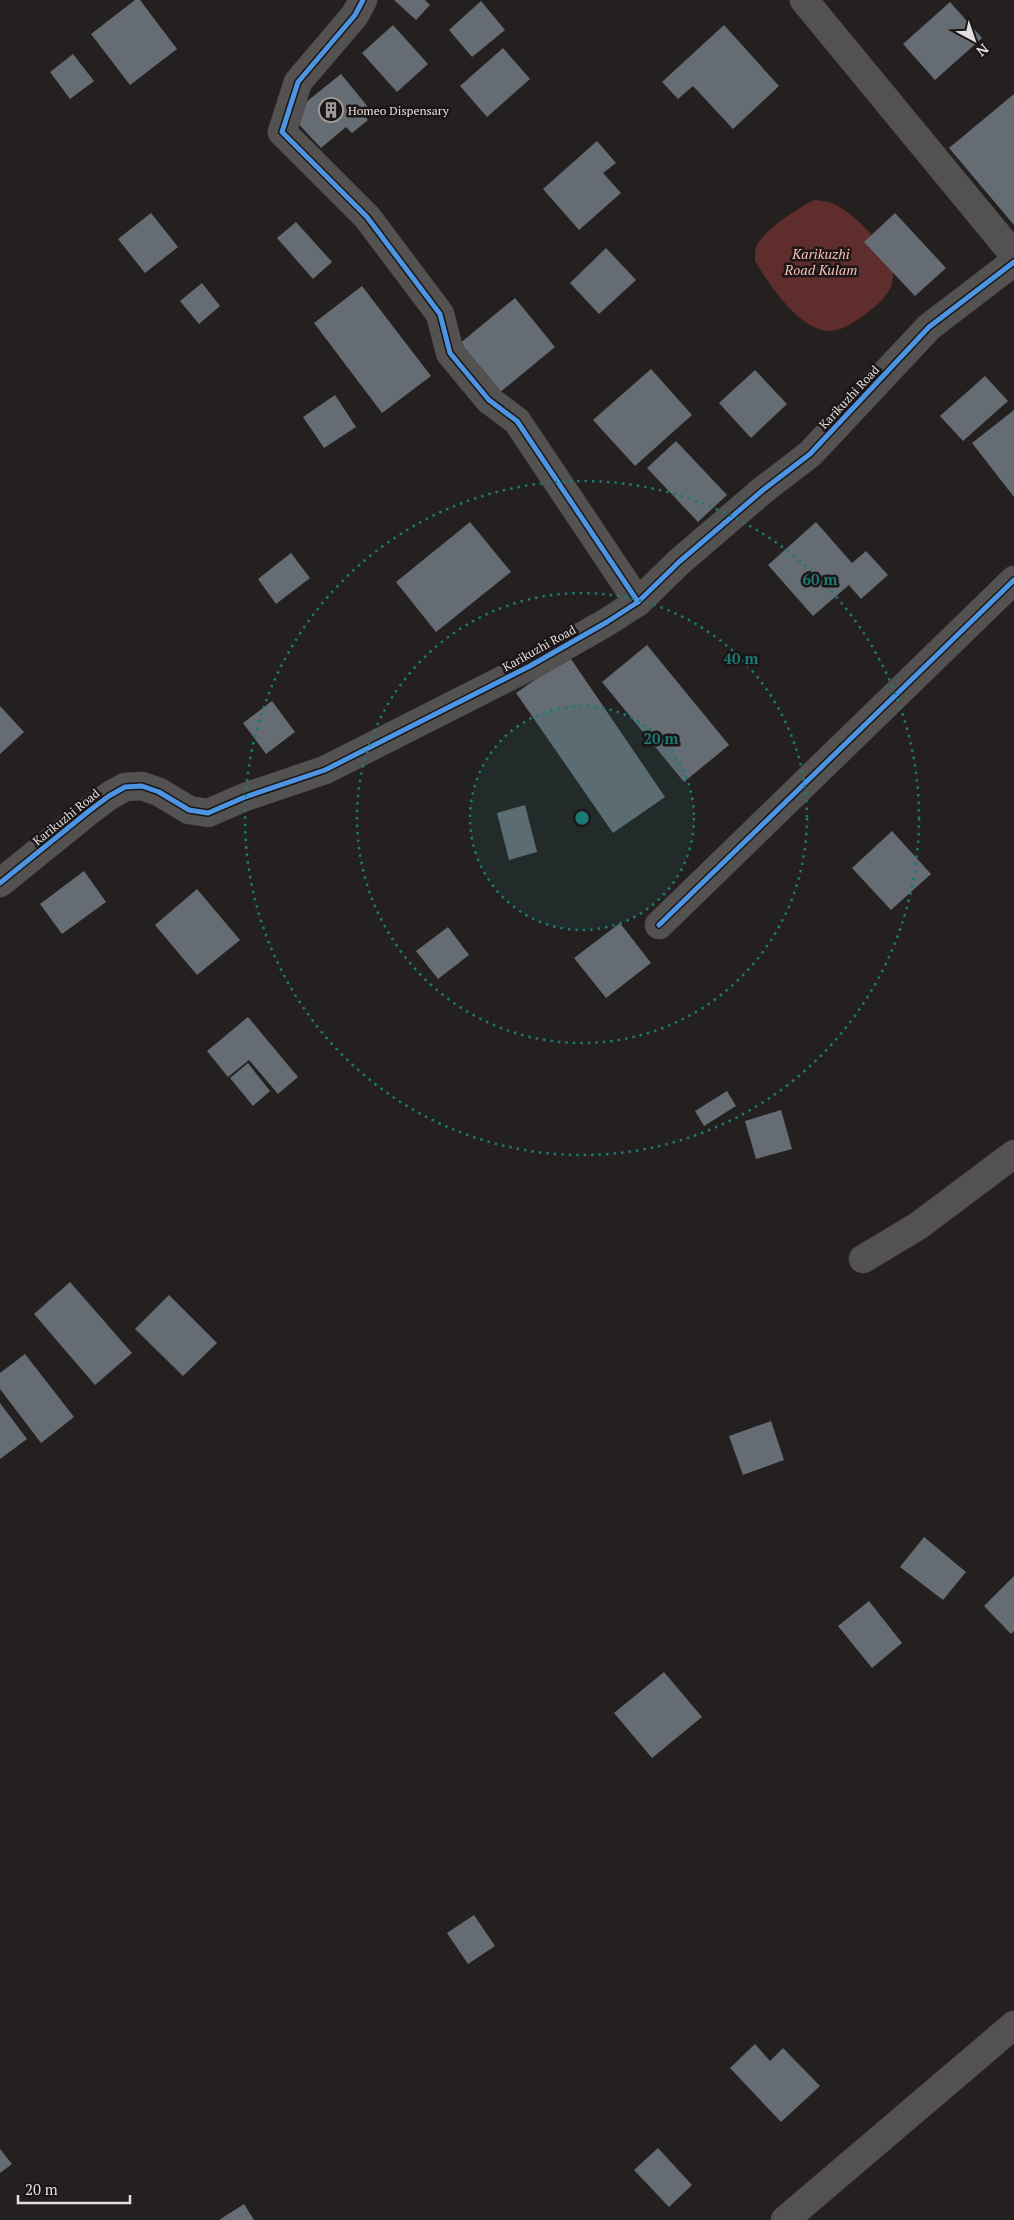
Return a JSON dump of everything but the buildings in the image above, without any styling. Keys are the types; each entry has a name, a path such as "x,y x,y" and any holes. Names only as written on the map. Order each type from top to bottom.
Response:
{"street":[{"path":"363,0 355,15 298,82 282,132 367,217 395,253 440,314 450,353 489,400 517,421 638,602"},
{"path":"804,0 1014,255"},
{"name":"Karikuzhi Road","path":"0,883 88,811 125,787 142,786 159,792 189,810 208,813 245,797 325,770 530,666 607,622 638,602 679,562 763,490 810,454 929,326 1014,262"},
{"path":"659,925 1014,580"},
{"path":"863,1259 918,1226 1014,1154"},
{"path":"785,2220 1014,2025"}],"water":[{"name":"Karikuzhi Road Kulam","path":"814,200 832,203 851,215 880,245 892,267 892,283 884,298 859,319 845,327 830,331 807,324 786,305 755,261 757,245 767,232"}],"cycle path":[{"path":"363,0 355,15 298,82 282,132 367,217 440,314 450,353 489,400 517,421 638,602"},
{"path":"0,883 89,811 125,787 142,786 159,792 189,810 208,813 245,797 325,770 530,666 607,622 638,602 679,562 763,490 810,454 929,327 1014,262"},
{"path":"659,925 1014,580"}],"place":[{"name":"Homeo Dispensary","path":"331,110"}]}
